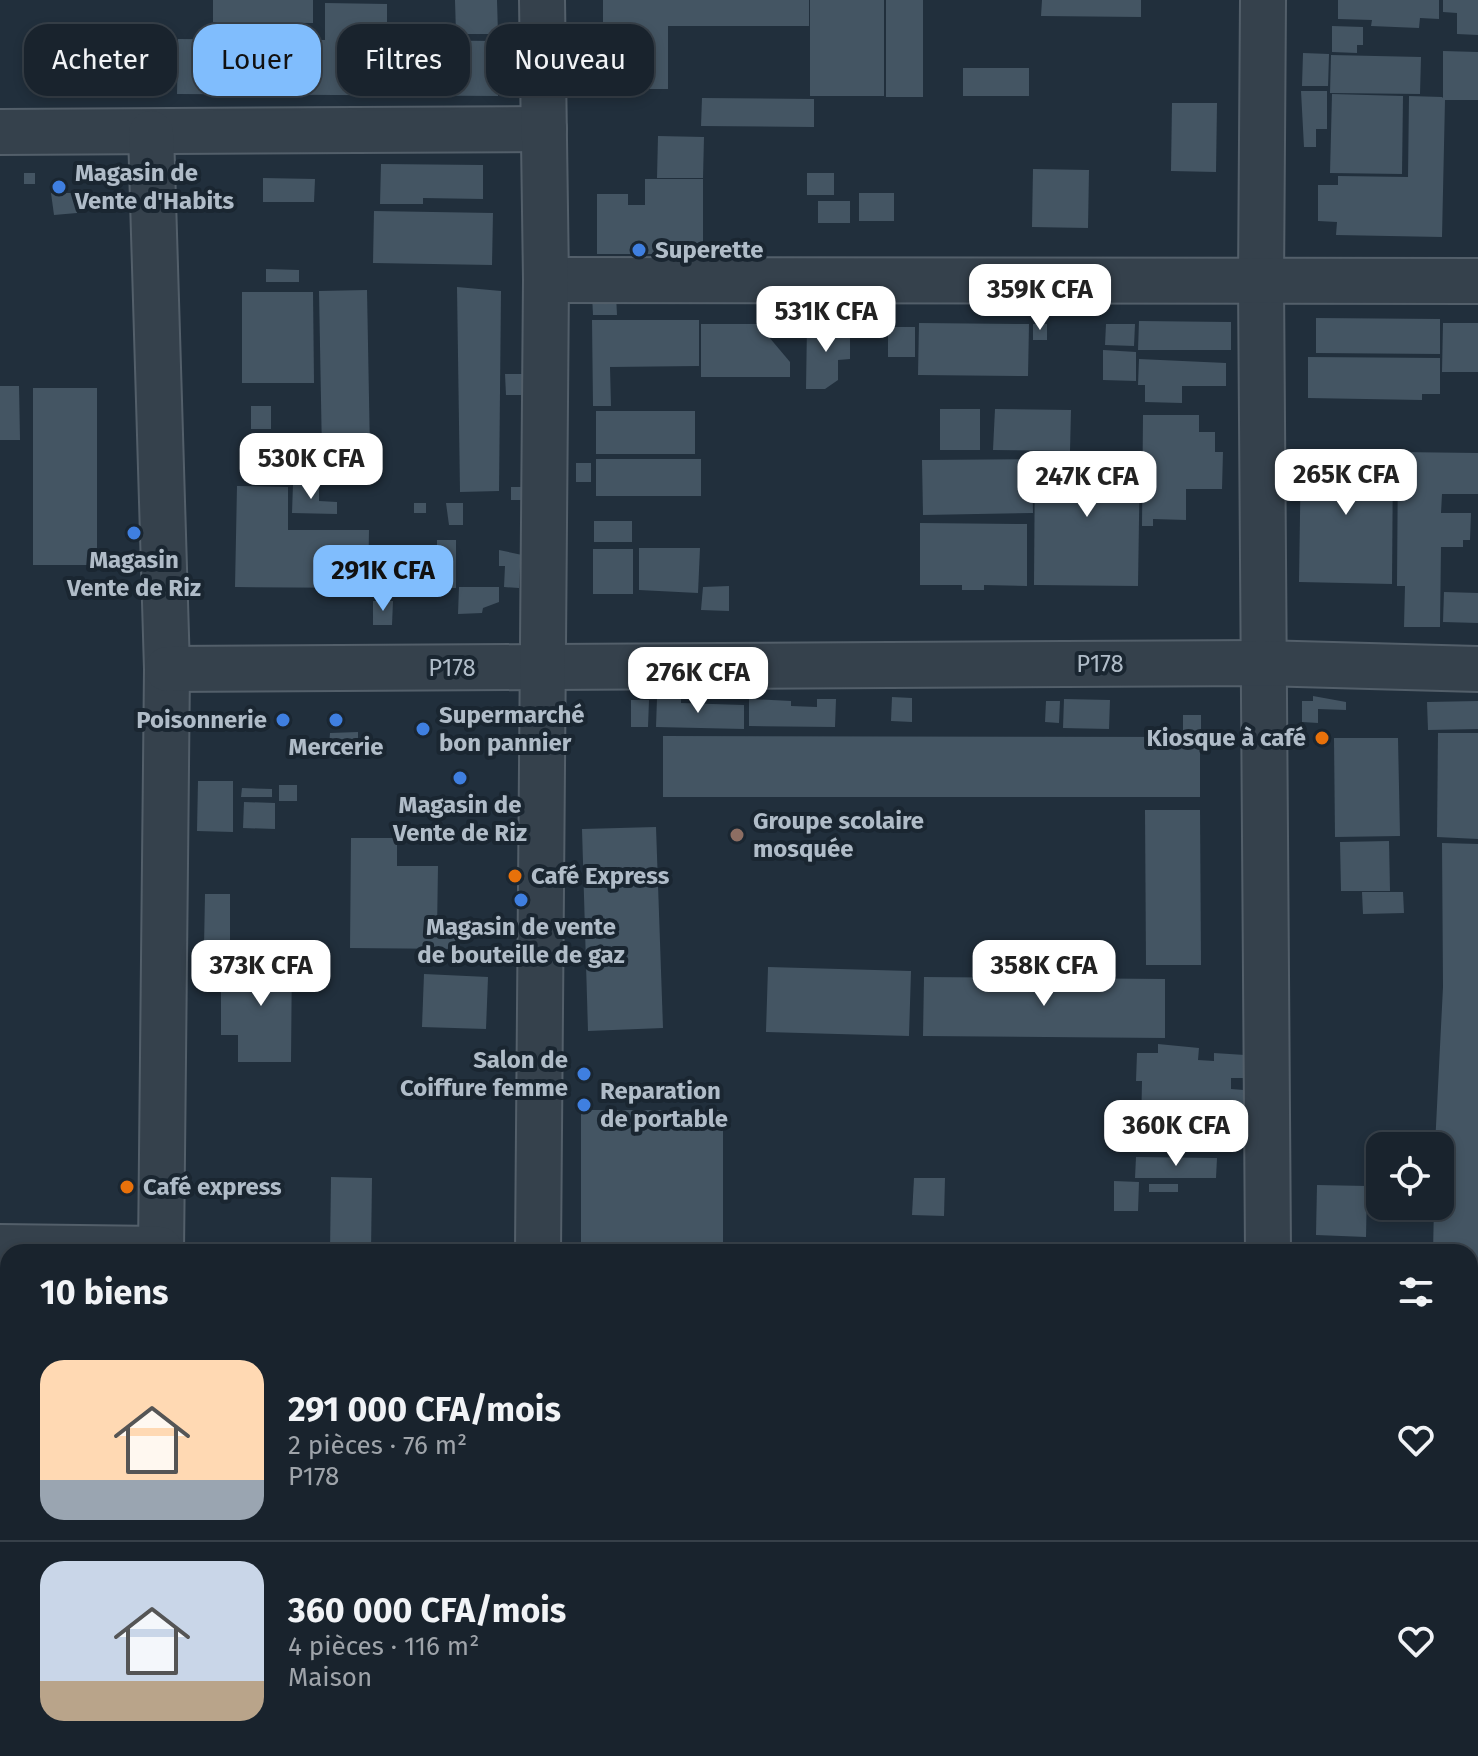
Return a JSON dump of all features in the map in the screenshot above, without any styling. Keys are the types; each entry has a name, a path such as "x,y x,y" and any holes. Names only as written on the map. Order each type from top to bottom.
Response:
{"street":[{"path":"538,1244 546,280 542,0"},
{"path":"1263,0 1261,282 1268,1244"},
{"path":"0,132 544,129"},
{"path":"151,133 167,669 160,1244"},
{"path":"546,280 1478,281"},
{"name":"P178","path":"167,669 1263,663 1478,669"}],"building":[{"path":"213,0 313,0 313,23 213,22"},
{"path":"455,0 497,0 498,24 486,24 486,34 470,34 470,24 456,24"},
{"path":"603,0 809,0 809,26 668,26 668,89 654,89 654,24 603,24"},
{"path":"810,0 884,0 884,96 810,96"},
{"path":"886,0 923,0 923,97 886,97"},
{"path":"1042,0 1141,0 1141,17 1041,16"},
{"path":"1338,0 1439,0 1439,19 1420,18 1419,28 1371,26 1372,20 1338,19"},
{"path":"1443,0 1478,0 1478,35 1457,34 1457,13 1443,12"},
{"path":"325,3 387,4 387,24 337,24 337,95 321,95 321,40 325,40"},
{"path":"1332,26 1363,27 1363,45 1357,45 1357,53 1332,52"},
{"path":"178,39 193,39 193,94 177,94"},
{"path":"470,41 486,41 486,96 470,96"},
{"path":"1443,51 1478,52 1478,100 1443,100"},
{"path":"1303,53 1329,54 1328,86 1302,86"},
{"path":"1331,55 1421,57 1420,94 1330,93"},
{"path":"963,68 1029,68 1029,96 963,96"},
{"path":"1301,91 1327,91 1327,129 1316,129 1316,147 1304,147"},
{"path":"1332,94 1403,96 1402,174 1330,173"},
{"path":"1409,96 1442,97 1445,100 1442,237 1336,235 1337,222 1318,221 1318,185 1338,185 1338,176 1408,177"},
{"path":"702,98 814,99 814,127 701,126"},
{"path":"1172,103 1217,103 1216,172 1171,171"},
{"path":"658,136 704,137 703,178 657,178"},
{"path":"381,164 483,165 483,199 423,198 423,204 380,204"},
{"path":"1033,169 1089,170 1088,228 1032,227"},
{"path":"24,173 35,173 35,184 24,184"},
{"path":"807,173 834,173 834,195 807,195"},
{"path":"263,178 315,179 314,202 263,202"},
{"path":"645,179 703,179 703,254 597,254 597,194 628,194 628,205 645,205"},
{"path":"51,193 79,193 77,213 54,215"},
{"path":"859,193 894,193 894,221 859,221"},
{"path":"818,201 850,201 850,223 818,223"},
{"path":"374,211 493,213 492,265 373,263"},
{"path":"266,269 299,270 299,282 266,282"},
{"path":"457,287 501,291 499,491 460,492"},
{"path":"367,290 370,453 322,454 319,291"},
{"path":"242,292 313,292 314,383 242,383"},
{"path":"592,295 616,295 617,315 593,315"},
{"path":"1316,318 1440,319 1440,354 1316,353"},
{"path":"592,320 699,320 699,366 610,367 611,406 593,406"},
{"path":"1139,321 1231,322 1231,350 1138,350"},
{"path":"919,323 1029,324 1028,376 918,375"},
{"path":"1443,323 1478,323 1478,372 1442,372"},
{"path":"701,324 758,324 790,362 790,377 701,377"},
{"path":"1033,324 1047,324 1047,340 1033,340"},
{"path":"1106,324 1135,324 1134,346 1105,345"},
{"path":"807,325 850,326 850,359 838,360 838,380 825,389 806,389"},
{"path":"888,327 915,327 915,357 888,357"},
{"path":"1103,350 1136,352 1136,381 1103,380"},
{"path":"1308,357 1440,358 1440,394 1422,394 1422,400 1308,398"},
{"path":"1139,359 1226,363 1226,386 1182,386 1182,403 1145,402 1145,385 1138,385"},
{"path":"505,374 524,374 524,395 506,395"},
{"path":"0,386 19,386 20,440 0,440"},
{"path":"33,388 97,388 97,565 33,565"},
{"path":"251,406 271,406 271,429 251,429"},
{"path":"940,409 980,409 980,450 940,450"},
{"path":"995,409 1071,410 1070,451 993,450"},
{"path":"596,411 695,411 695,454 596,454"},
{"path":"1143,415 1199,415 1199,432 1215,432 1215,452 1223,452 1222,489 1186,489 1186,520 1153,519 1153,526 1142,526"},
{"path":"1301,451 1393,452 1392,584 1299,582"},
{"path":"1398,452 1478,453 1478,494 1442,494 1441,513 1471,513 1470,540 1463,540 1463,547 1441,547 1440,627 1404,627 1405,586 1397,586"},
{"path":"1035,453 1140,454 1138,586 1034,585"},
{"path":"596,459 701,459 701,496 596,496"},
{"path":"1032,459 1033,513 923,515 922,460"},
{"path":"576,463 591,463 591,482 576,482"},
{"path":"293,484 319,484 319,501 337,502 337,514 292,513"},
{"path":"237,486 288,487 288,530 369,530 368,588 235,587"},
{"path":"511,487 529,487 529,500 511,500"},
{"path":"414,503 426,503 426,513 414,513"},
{"path":"446,503 463,503 463,525 449,525"},
{"path":"594,521 632,521 632,542 594,542"},
{"path":"920,523 1027,524 1027,586 984,585 984,590 962,590 962,585 920,585"},
{"path":"437,540 456,540 456,588 437,588"},
{"path":"639,548 700,548 698,593 639,590"},
{"path":"593,549 633,549 633,594 593,594"},
{"path":"499,550 527,556 527,567 520,567 519,588 504,587 505,566 499,566"},
{"path":"372,564 387,564 387,586 372,586"},
{"path":"729,586 729,611 701,610 703,587"},
{"path":"459,587 499,587 499,602 483,608 482,613 458,614"},
{"path":"1444,592 1478,593 1478,623 1443,622"},
{"path":"373,601 393,601 392,625 373,625"},
{"path":"1313,696 1346,702 1346,710 1318,709 1318,723 1302,722 1302,701 1313,701"},
{"path":"892,697 912,698 912,722 891,721"},
{"path":"657,698 681,698 681,703 744,705 744,729 656,727"},
{"path":"749,699 791,701 791,706 817,707 817,699 836,699 835,727 749,726"},
{"path":"1064,699 1110,700 1109,729 1063,728"},
{"path":"631,700 649,700 648,727 631,727"},
{"path":"1046,701 1060,701 1059,723 1045,722"},
{"path":"1478,701 1478,729 1428,730 1427,702"},
{"path":"1183,715 1201,715 1201,732 1183,731"},
{"path":"358,732 358,756 328,757 330,733"},
{"path":"1438,733 1478,733 1478,839 1437,837"},
{"path":"663,736 1200,737 1200,797 663,797"},
{"path":"1334,738 1398,738 1400,836 1335,837"},
{"path":"198,781 233,781 233,832 197,831"},
{"path":"279,785 297,785 297,801 279,801"},
{"path":"242,788 272,789 272,797 241,797"},
{"path":"244,802 275,803 275,829 243,828"},
{"path":"1145,810 1200,810 1201,965 1146,965"},
{"path":"656,827 663,1028 588,1031 582,829"},
{"path":"351,838 397,838 397,866 438,866 437,931 454,932 459,949 350,948"},
{"path":"1389,841 1390,891 1341,891 1340,842"},
{"path":"1442,843 1478,844 1478,1244 1433,1244 1434,1220 1454,1220 1454,1132 1436,1132 1443,987"},
{"path":"1362,892 1403,892 1404,913 1363,914"},
{"path":"205,894 230,894 230,947 204,947"},
{"path":"240,952 292,953 291,1062 238,1062 238,1035 221,1035 221,990 239,990"},
{"path":"768,967 911,971 909,1036 766,1032"},
{"path":"424,974 488,977 486,1029 422,1027"},
{"path":"924,977 1165,979 1165,1038 923,1036"},
{"path":"1158,1044 1199,1048 1198,1060 1214,1061 1214,1053 1245,1055 1244,1078 1231,1078 1231,1089 1244,1090 1243,1127 1193,1126 1193,1150 1146,1149 1147,1129 1141,1129 1142,1081 1136,1081 1137,1053 1158,1053"},
{"path":"581,1110 723,1110 723,1244 581,1244"},
{"path":"1136,1157 1217,1158 1216,1178 1135,1178"},
{"path":"331,1177 372,1178 371,1244 330,1244"},
{"path":"914,1178 945,1178 944,1216 912,1215"},
{"path":"1114,1181 1139,1182 1138,1211 1114,1211"},
{"path":"1149,1184 1178,1184 1178,1192 1149,1192"},
{"path":"1317,1185 1366,1186 1366,1237 1316,1235"}],"place":[{"name":"Magasin de Vente d'Habits","path":"59,187"},
{"name":"Superette","path":"639,250"},
{"name":"Magasin Vente de Riz","path":"134,533"},
{"name":"Poisonnerie","path":"283,720"},
{"name":"Mercerie","path":"336,720"},
{"name":"Supermarché bon pannier","path":"423,729"},
{"name":"Kiosque à café","path":"1322,738"},
{"name":"Magasin de Vente de Riz","path":"460,778"},
{"name":"Groupe scolaire mosquée","path":"737,835"},
{"name":"Café Express","path":"515,876"},
{"name":"Magasin de vente de bouteille de gaz","path":"521,900"},
{"name":"Salon de Coiffure femme","path":"584,1074"},
{"name":"Reparation de portable","path":"584,1105"},
{"name":"Café express","path":"127,1187"}]}
